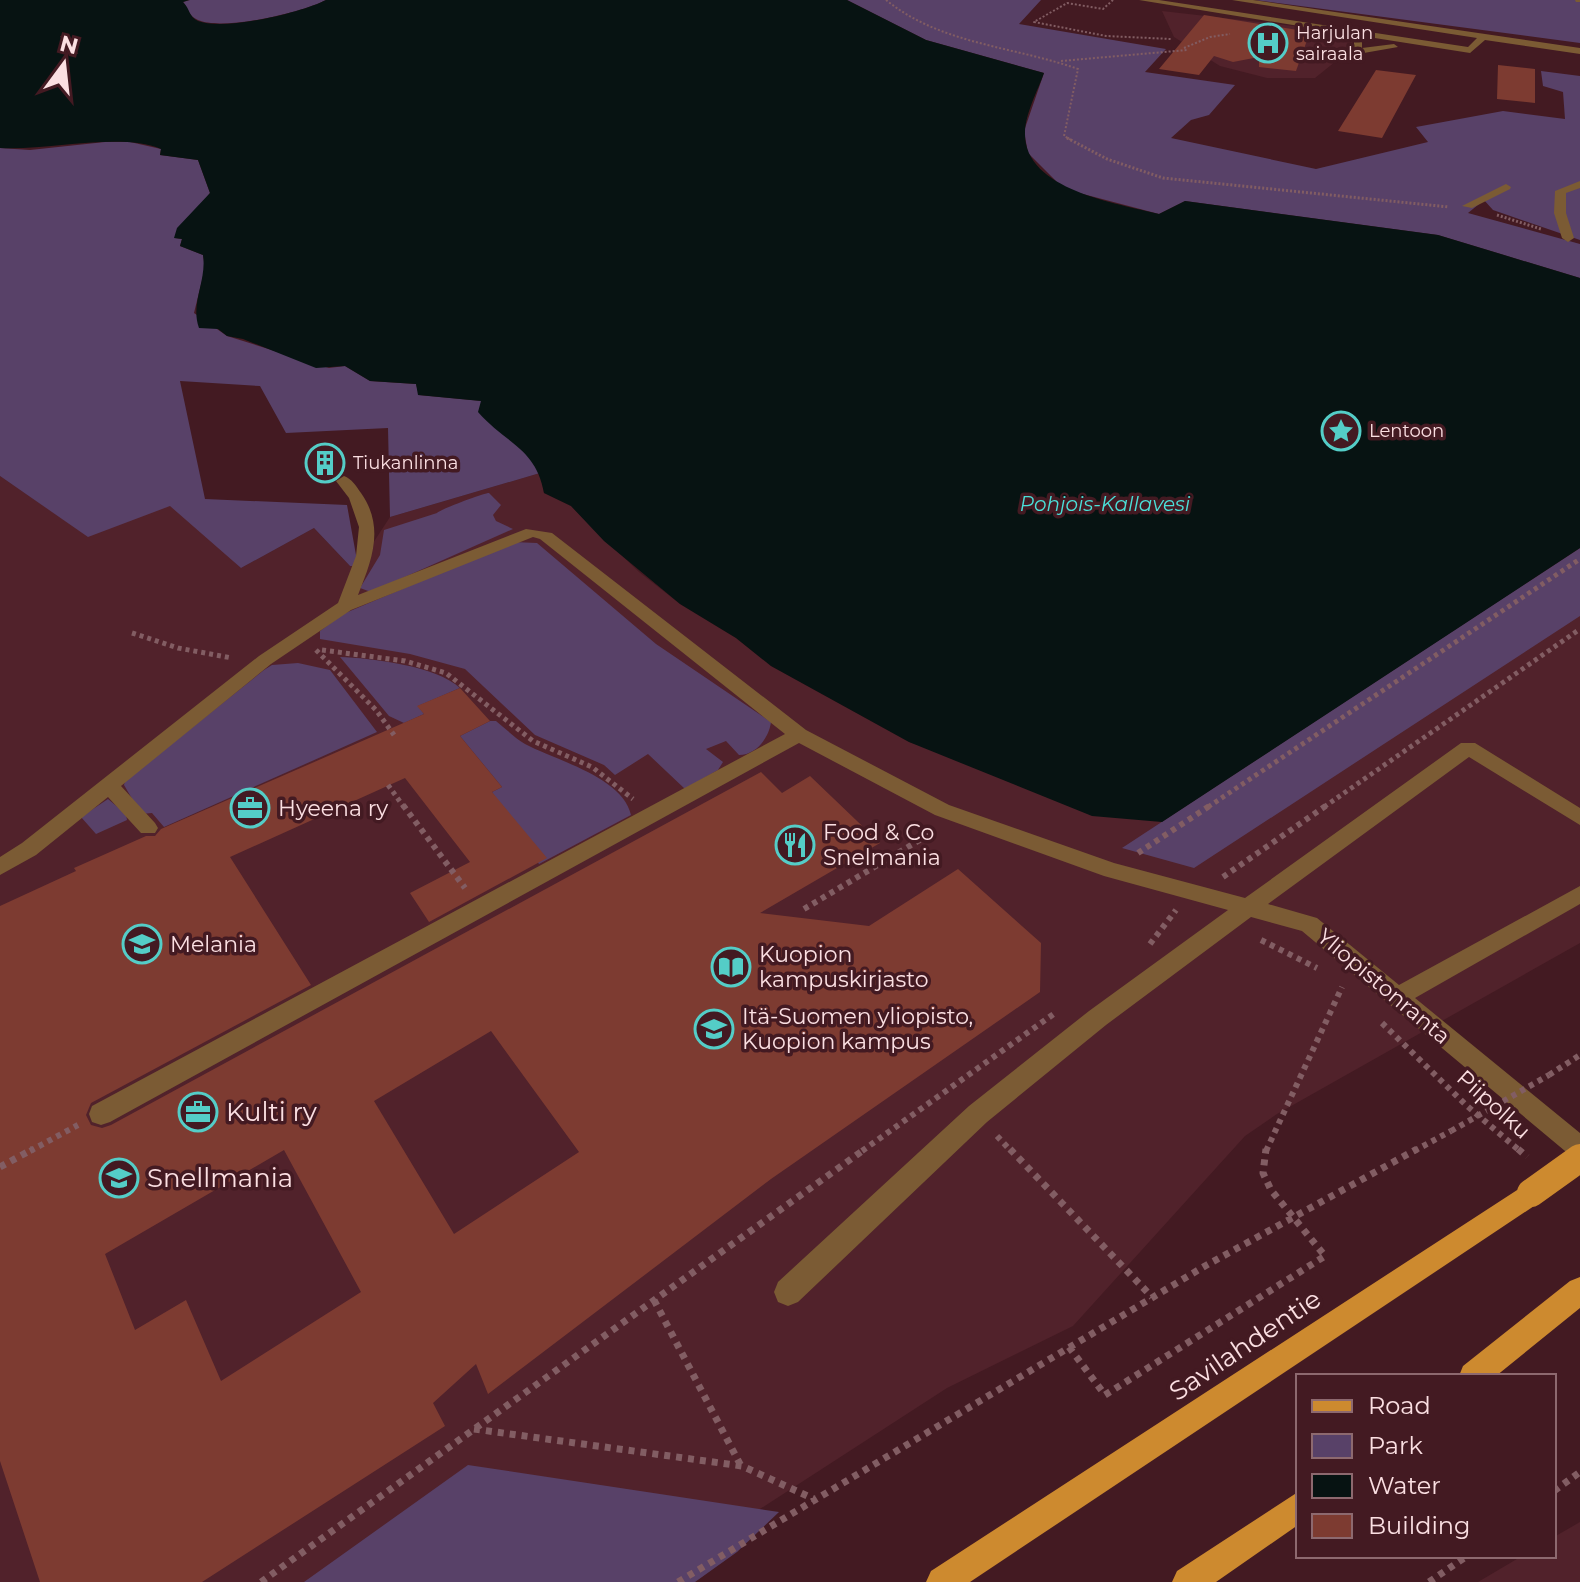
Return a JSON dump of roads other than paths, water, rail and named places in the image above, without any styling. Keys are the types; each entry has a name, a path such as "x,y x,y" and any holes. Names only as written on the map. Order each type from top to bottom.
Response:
{"main road":[{"name":"Savilahdentie","path":"942,1582 1580,1158"},
{"path":"1476,1374 1580,1291"},
{"path":"1188,1582 1296,1508"}],"street":[{"path":"1143,0 1470,50 1483,37"},
{"path":"1236,0 1580,51"},
{"path":"1358,34 1358,51 1422,44"},
{"path":"1568,238 1560,213 1561,191 1580,184"},
{"path":"1468,206 1506,187"},
{"path":"0,867 29,849 262,663 345,606 363,559 369,525 363,502 344,481"},
{"name":"Yliopistonranta","path":"345,606 532,532 546,536 799,735 942,810 1111,870 1309,924 1580,1148"},
{"path":"101,1114 799,735"},
{"path":"788,1292 976,1115 1125,997 1468,748 1580,818"},
{"path":"109,785 148,828"},
{"path":"1396,998 1580,894"}],"water":[{"name":"Pohjois-Kallavesi","path":"0,0 189,0 183,2 198,21 225,24 281,15 326,0 847,0 926,40 1044,73 1029,110 1025,133 1029,152 1040,168 1076,191 1159,214 1185,201 1438,235 1580,278 1580,548 1162,822 1092,816 909,742 771,666 736,638 680,604 604,541 571,506 544,493 540,478 527,456 478,412 481,401 418,395 416,384 370,381 345,366 316,368 243,339 227,336 218,329 199,328 196,310 203,255 180,246 182,239 174,238 177,228 210,193 198,160 160,155 161,149 125,142 0,148"}],"place":[{"name":"Harjulan sairaala","path":"1268,43"},
{"name":"Lentoon","path":"1341,431"},
{"name":"Tiukanlinna","path":"325,463"},
{"name":"Hyeena ry","path":"250,808"},
{"name":"Food & Co Snelmania","path":"795,845"},
{"name":"Melania","path":"142,944"},
{"name":"Kuopion kampuskirjasto","path":"731,967"},
{"name":"Itä-Suomen yliopisto, Kuopion kampus","path":"714,1029"},
{"name":"Kulti ry","path":"198,1112"},
{"name":"Snellmania","path":"119,1178"}]}
